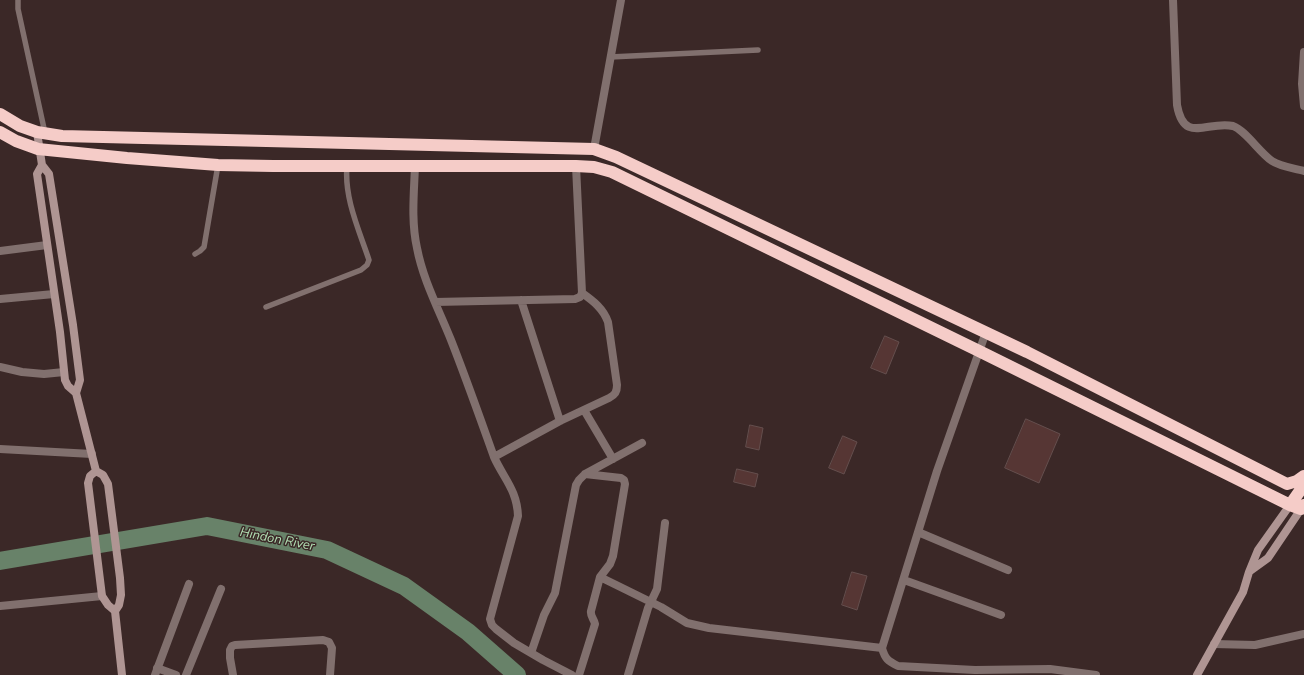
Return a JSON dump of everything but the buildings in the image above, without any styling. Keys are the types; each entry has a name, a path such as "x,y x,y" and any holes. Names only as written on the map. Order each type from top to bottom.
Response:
{"highway":[{"path":"0,114 20,126 41,133 62,136 579,148 594,150 616,157 986,332 1287,484 1297,481 1304,476"},
{"path":"0,132 16,141 38,149 218,165 594,167 612,172 1298,506 1304,484"}],"street":[{"path":"594,150 621,0"},
{"path":"1173,0 1177,106 1181,121 1185,125 1193,128 1234,127 1240,130 1274,162 1304,171"},
{"path":"1304,52 1302,84 1304,106"},
{"path":"41,133 38,149 42,166 49,174 73,325 80,380 76,393 96,470 103,475 108,484 120,578 121,595 119,604 115,611 122,675"},
{"path":"42,166 37,174 48,245 65,380 68,386 76,393"},
{"path":"414,166 413,213 417,249 423,271 462,369 494,457 515,494 518,504 518,516 490,619 492,625 496,629 514,642 572,675"},
{"path":"435,302 575,299 580,297 582,293 576,166"},
{"path":"0,251 48,245"},
{"path":"494,457 560,421 613,396 617,391 606,314 596,303 582,293"},
{"path":"0,299 54,294"},
{"path":"521,300 560,421"},
{"path":"986,332 937,471 882,648 884,656 888,661 898,666 975,670 1050,669 1096,675"},
{"path":"0,367 22,372 44,374 64,372"},
{"path":"584,410 613,459"},
{"path":"531,653 544,615 555,593 578,480 585,474 642,443"},
{"path":"0,449 92,454"},
{"path":"96,470 90,476 88,483 100,583 102,596 108,605 115,611"},
{"path":"578,675 595,624 595,620 590,614 590,611 600,577 610,564 613,556 625,484 624,480 621,478 585,474"},
{"path":"1249,572 1268,558 1298,506"},
{"path":"1197,675 1243,592 1258,550 1298,506"},
{"path":"628,675 641,636 648,608 657,589 665,523"},
{"path":"918,532 1008,570"},
{"path":"600,577 651,602 687,622 709,628 882,648"},
{"path":"904,580 1001,615"},
{"path":"176,675 156,672 189,584"},
{"path":"186,675 221,589"},
{"path":"0,606 102,596"},
{"path":"1214,644 1255,645 1304,634"},
{"path":"232,675 230,650 234,645 323,640 329,642 332,648 330,675"}],"lane":[{"path":"18,0 18,9 41,133"},
{"path":"610,57 758,50"},
{"path":"195,254 204,247 218,165"},
{"path":"266,307 361,270 367,265 369,260 347,191 347,166"}],"waterway":[{"name":"Hindon River","path":"0,561 207,526 327,550 404,586 468,632 517,675"}]}
